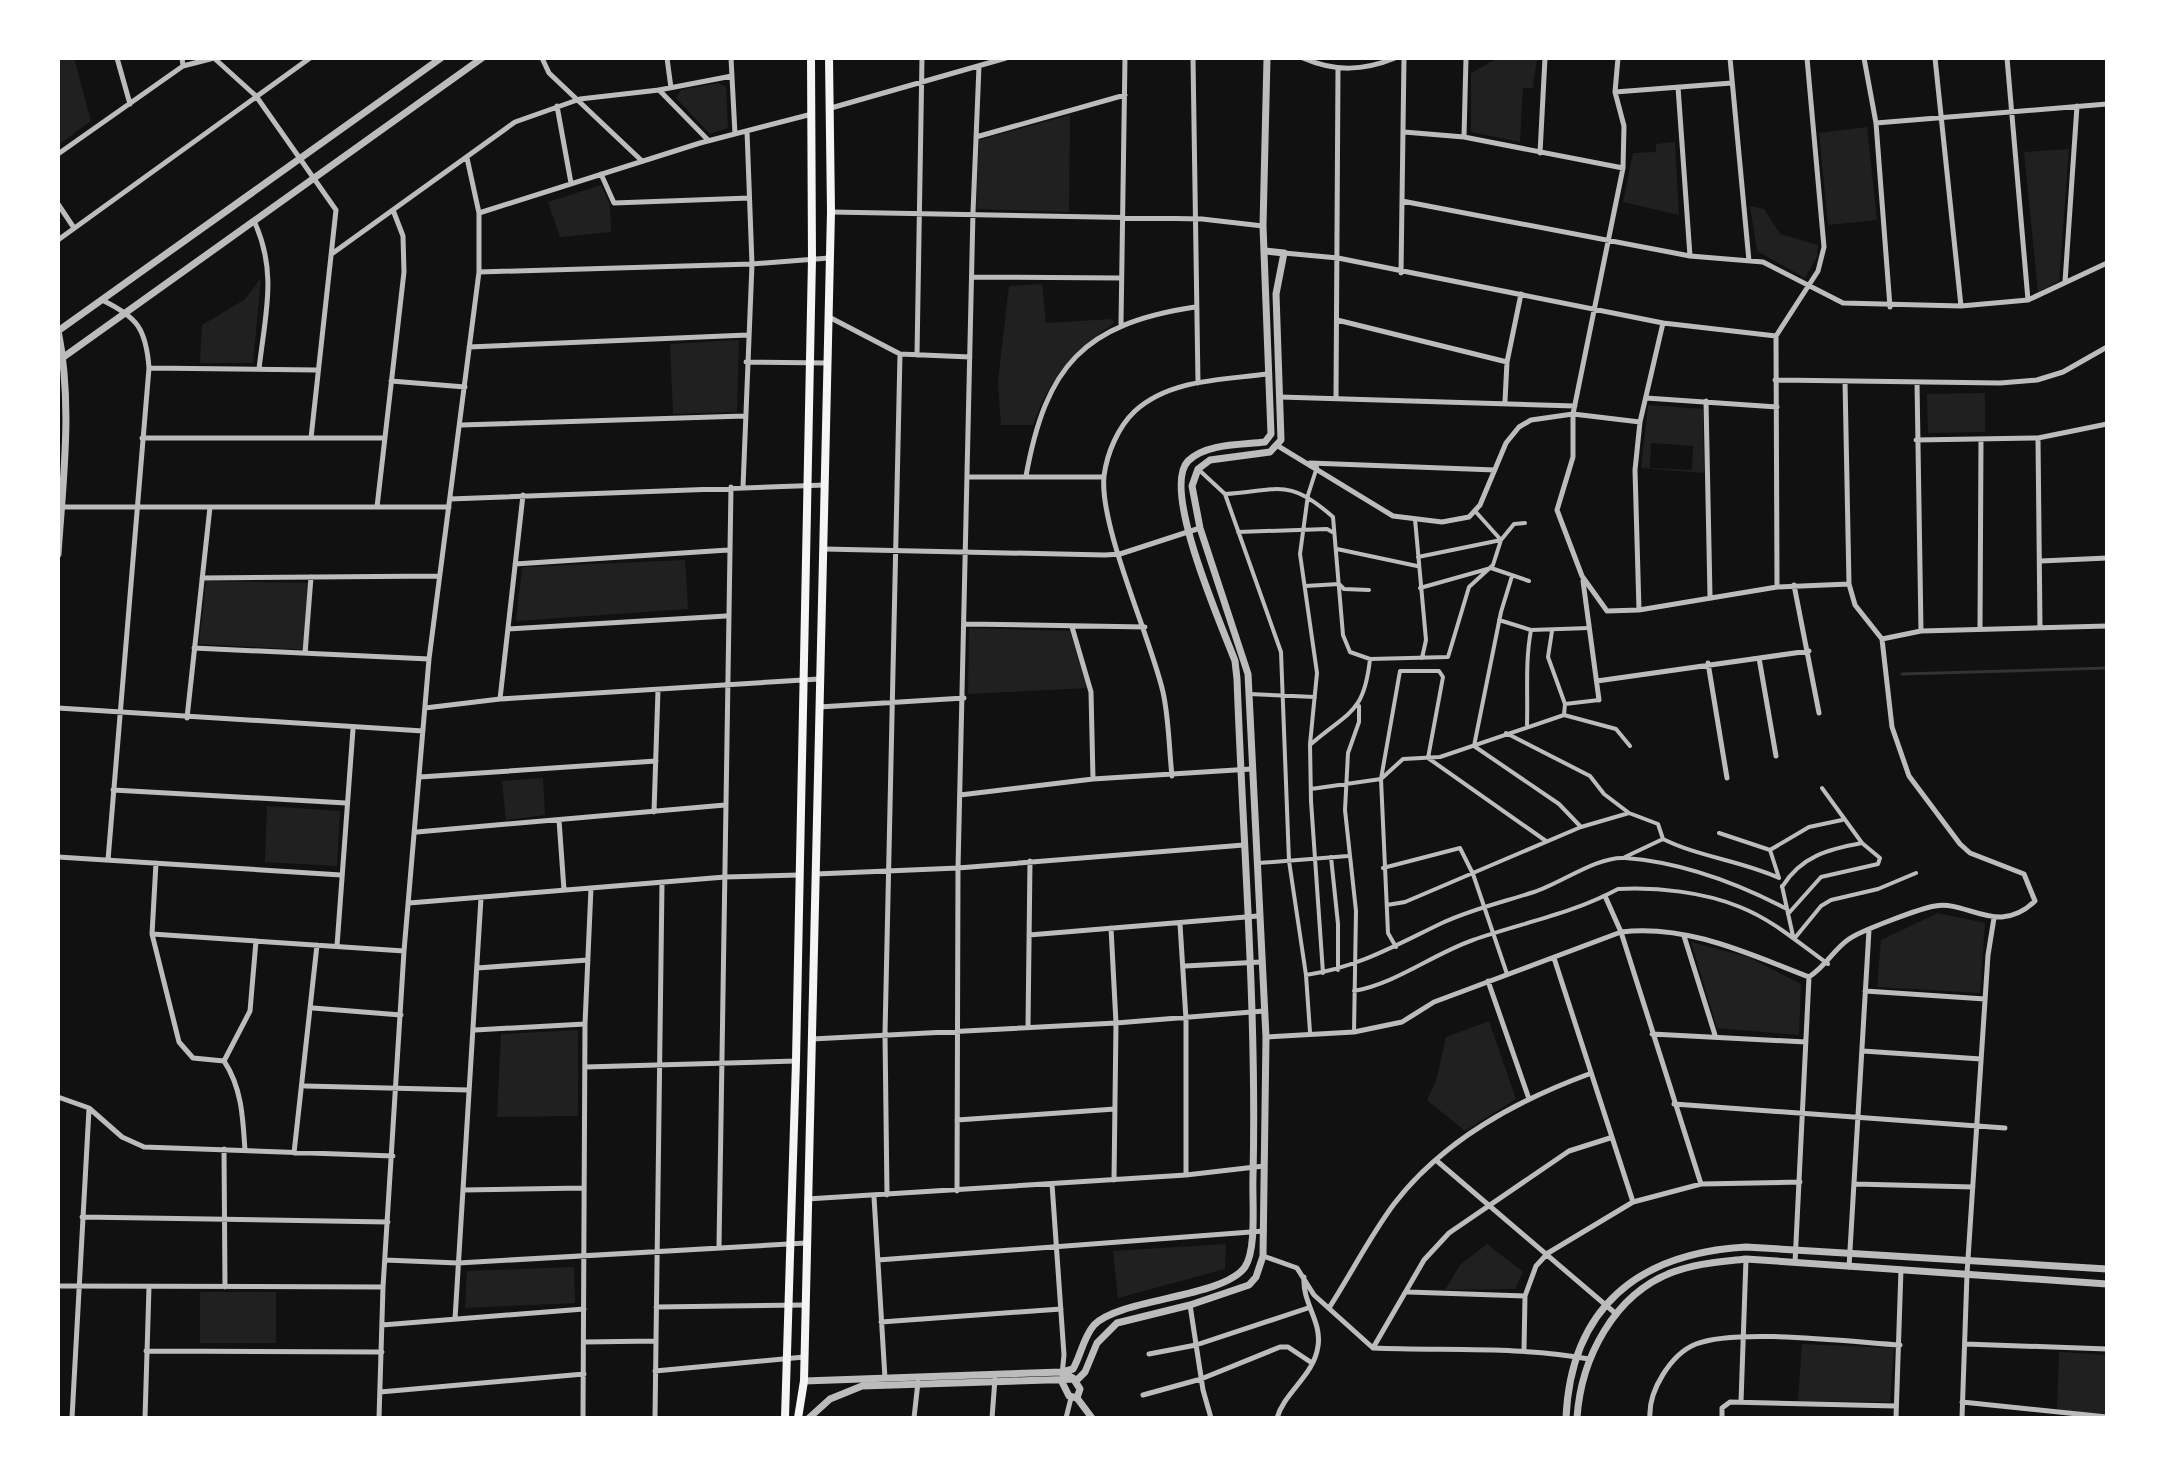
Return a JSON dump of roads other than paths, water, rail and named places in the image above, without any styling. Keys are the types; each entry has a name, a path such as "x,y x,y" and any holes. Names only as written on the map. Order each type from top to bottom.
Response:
{"main road":[{"path":"785,1418 792,1244 805,486 810,364 811,58"},
{"path":"798,1418 804,1381 828,363 831,212 829,58"}],"street":[{"path":"117,58 130,104"},
{"path":"182,58 183,66"},
{"path":"58,154 183,66 214,58 256,96 336,210 311,438"},
{"path":"58,240 310,58"},
{"path":"58,554 67,436 58,330 303,159 441,58"},
{"path":"60,360 482,58"},
{"path":"542,58 549,73 580,99 642,161"},
{"path":"667,58 671,88"},
{"path":"731,58 735,134"},
{"path":"917,355 917,212 922,58"},
{"path":"830,109 1006,58"},
{"path":"1121,324 1125,58"},
{"path":"1193,58 1198,383"},
{"path":"994,1379 1073,1369 1087,1335 1096,1323 1114,1312 1187,1294 1237,1274 1246,1265 1252,1232 1253,1012 1235,661 1188,531 1179,496 1181,472 1189,460 1207,450 1270,438 1263,226 1267,58"},
{"path":"1303,58 1353,70 1395,58"},
{"path":"1401,273 1404,58"},
{"path":"1464,137 1466,58"},
{"path":"1540,153 1545,58"},
{"path":"1565,704 1599,700 1582,576 1557,510 1573,457 1573,414 1623,168 1624,126 1615,92 1618,58"},
{"path":"1730,58 1749,261"},
{"path":"1777,587 1776,336 1818,271 1824,247 1807,58"},
{"path":"1864,58 1876,123 1890,307"},
{"path":"1935,58 1961,306"},
{"path":"2007,58 2028,300"},
{"path":"957,1191 958,868 979,66"},
{"path":"1336,398 1338,68"},
{"path":"333,253 515,122 580,99 659,90 732,76"},
{"path":"1615,92 1732,83"},
{"path":"1678,87 1690,256"},
{"path":"659,90 709,141"},
{"path":"976,137 1125,95"},
{"path":"1876,123 2107,104"},
{"path":"557,106 571,183"},
{"path":"2064,283 2077,106"},
{"path":"479,213 642,161 812,113"},
{"path":"743,487 752,264 747,131"},
{"path":"1404,132 1464,137 1623,168"},
{"path":"379,1418 383,1287 398,1086 404,951 417,832 429,659 479,272 479,213 467,158"},
{"path":"601,174 614,203 749,198"},
{"path":"1402,201 1690,256 1763,262 1843,303 1890,307 1961,306 2028,300 2107,263"},
{"path":"58,204 74,228"},
{"path":"377,507 404,272 403,236 393,210"},
{"path":"831,212 973,212 1195,220 1263,226"},
{"path":"253,220 265,244 270,273 259,369"},
{"path":"1266,251 1338,258 1663,323 1776,336"},
{"path":"1278,446 1276,294 1284,253"},
{"path":"479,272 752,264 830,258"},
{"path":"972,277 1121,278"},
{"path":"1505,401 1507,362 1521,294"},
{"path":"102,300 127,312 145,335 149,368 108,860"},
{"path":"1026,476 1033,438 1046,398 1076,354 1121,324 1155,313 1195,307"},
{"path":"829,317 900,354 970,357"},
{"path":"1337,320 1507,362"},
{"path":"1639,610 1635,470 1640,422 1663,323"},
{"path":"469,347 747,335"},
{"path":"1775,380 2037,380 2063,372 2107,347"},
{"path":"887,1195 885,1034 900,354"},
{"path":"746,362 828,363"},
{"path":"149,368 317,370"},
{"path":"1172,776 1164,695 1120,554 1104,477 1114,441 1135,410 1169,390 1267,374"},
{"path":"391,381 465,387"},
{"path":"1809,977 1828,964 1850,938 1937,905 1994,918 2026,909 2036,896 2024,874 1970,853 1960,844 1909,776 1892,727 1882,639 1855,605 1849,584 1845,381"},
{"path":"1917,382 1921,631"},
{"path":"1279,397 1505,401 1575,406"},
{"path":"1646,398 1777,407"},
{"path":"1706,401 1710,596"},
{"path":"1278,446 1393,516 1458,521 1475,511 1489,490 1506,443 1519,427 1531,420 1573,414 1640,422"},
{"path":"461,425 744,416"},
{"path":"1916,440 2038,438 2107,424"},
{"path":"142,438 385,438"},
{"path":"2038,438 2040,627"},
{"path":"1980,629 1981,439"},
{"path":"1077,1382 1085,1372 1097,1343 1117,1323 1190,1305 1249,1285 1256,1277 1263,1256 1266,1037 1249,694 1242,648 1200,528 1192,486 1198,469 1210,460 1270,452 1278,446"},
{"path":"1309,463 1495,470"},
{"path":"1317,467 1308,495 1300,554 1317,673 1310,744 1310,790 1323,973"},
{"path":"1198,469 1225,494 1281,652 1289,861 1306,975 1310,1032"},
{"path":"969,477 1104,477"},
{"path":"450,499 825,485"},
{"path":"719,1247 726,616 731,487"},
{"path":"1225,494 1290,488 1308,495 1333,517 1337,534 1343,635 1350,652 1370,659 1448,657 1469,587 1491,568 1501,540 1514,524 1525,523"},
{"path":"500,699 523,495"},
{"path":"58,497 61,507"},
{"path":"61,507 449,507"},
{"path":"187,718 210,507"},
{"path":"1475,511 1501,540"},
{"path":"1415,519 1426,640 1422,658"},
{"path":"823,549 968,549 1120,554 1200,528"},
{"path":"1238,532 1327,529 1337,534"},
{"path":"1418,557 1501,540"},
{"path":"1337,549 1418,566"},
{"path":"515,564 728,550"},
{"path":"2041,561 2107,558"},
{"path":"1420,588 1491,568 1529,581"},
{"path":"202,578 439,576"},
{"path":"1474,746 1499,620 1512,576"},
{"path":"1582,576 1607,611 1639,610 1710,596 1794,585 1849,584"},
{"path":"305,653 311,577"},
{"path":"1305,586 1339,584 1344,589 1369,590"},
{"path":"1794,585 1819,713"},
{"path":"508,629 726,616"},
{"path":"1499,620 1531,630 1589,628"},
{"path":"966,624 1145,627"},
{"path":"1882,639 1921,631 2107,626"},
{"path":"1072,627 1091,692 1093,779"},
{"path":"1527,725 1529,683 1525,661 1531,630"},
{"path":"1552,631 1548,657 1565,704 1564,715"},
{"path":"194,648 429,659"},
{"path":"1597,681 1809,651"},
{"path":"1759,658 1776,756"},
{"path":"1354,1032 1356,911 1348,856 1346,786 1348,753 1359,722 1359,706 1367,689 1370,659"},
{"path":"1708,663 1727,778"},
{"path":"1396,947 1388,933 1381,779 1400,671 1439,671 1442,674 1428,758"},
{"path":"425,708 500,699 726,687 820,678"},
{"path":"654,812 658,690"},
{"path":"1249,694 1283,698 1292,694 1315,697"},
{"path":"819,707 964,698"},
{"path":"1310,744 1359,706"},
{"path":"58,708 353,729 423,731"},
{"path":"1310,790 1381,779 1403,759 1428,758 1474,746 1504,732 1564,715 1616,729 1630,746"},
{"path":"337,946 353,729"},
{"path":"1504,732 1590,776 1604,794 1629,813 1658,824 1663,839 1678,846 1744,862 1779,878"},
{"path":"1474,746 1542,791 1581,827"},
{"path":"1428,758 1546,841"},
{"path":"420,777 656,761"},
{"path":"960,795 1093,779 1251,769"},
{"path":"1788,911 1821,877 1878,864 1880,858 1842,820 1822,788"},
{"path":"113,790 346,803"},
{"path":"417,832 725,805"},
{"path":"1387,905 1405,902 1581,827 1629,813"},
{"path":"559,820 564,890"},
{"path":"1719,833 1770,850 1809,827 1842,820"},
{"path":"1306,975 1338,971 1484,906 1537,891 1580,870 1624,858 1663,839"},
{"path":"1782,887 1789,875 1825,850 1862,843"},
{"path":"815,874 958,868 1244,845"},
{"path":"1383,868 1460,848 1473,874 1507,974"},
{"path":"1770,850 1794,939"},
{"path":"1256,863 1348,856"},
{"path":"58,857 341,875"},
{"path":"1331,857 1338,924 1338,971"},
{"path":"1624,858 1672,866 1743,887 1788,911"},
{"path":"1028,1027 1030,861"},
{"path":"156,863 152,934 179,1042 193,1058 224,1061"},
{"path":"1794,939 1821,906 1831,900 1878,889 1916,873"},
{"path":"409,903 725,877 799,875"},
{"path":"655,1418 662,883"},
{"path":"583,1418 585,1024 591,888"},
{"path":"1354,991 1382,985 1430,958 1493,934 1534,924 1631,888 1681,893 1739,906 1828,964"},
{"path":"1605,896 1621,932 1701,1184"},
{"path":"455,1319 481,898"},
{"path":"1029,935 1258,916"},
{"path":"1962,1418 1967,1274 1985,999 1994,918"},
{"path":"1180,924 1185,966 1186,1175"},
{"path":"1111,928 1116,1023 1114,1180"},
{"path":"1266,1037 1310,1032 1354,1032 1402,1022 1434,1002 1488,981 1621,932 1646,929 1747,951 1809,977"},
{"path":"1849,1267 1869,930"},
{"path":"152,934 404,951"},
{"path":"1684,935 1715,1035"},
{"path":"224,1061 250,1011 256,941"},
{"path":"294,1153 305,1086 317,945"},
{"path":"1554,958 1589,1074 1633,1202"},
{"path":"477,968 588,960"},
{"path":"1185,966 1261,962"},
{"path":"1795,1263 1809,977"},
{"path":"1488,981 1528,1096"},
{"path":"1865,991 1985,999"},
{"path":"313,1008 401,1015"},
{"path":"811,1039 1186,1019 1264,1011"},
{"path":"475,1030 585,1024"},
{"path":"1652,1034 1806,1042"},
{"path":"1862,1051 1981,1059"},
{"path":"224,1061 238,1091 245,1151"},
{"path":"585,1067 796,1061"},
{"path":"1329,1308 1395,1204 1460,1140 1528,1096 1589,1074"},
{"path":"305,1086 469,1090"},
{"path":"58,1097 89,1108 122,1137 144,1147 393,1156"},
{"path":"1674,1104 2005,1128"},
{"path":"72,1418 89,1108"},
{"path":"957,1120 1115,1109"},
{"path":"1373,1348 1424,1260 1449,1233 1569,1151 1610,1138"},
{"path":"224,1149 225,1287"},
{"path":"1437,1161 1615,1313"},
{"path":"807,1199 1186,1175 1264,1166"},
{"path":"1524,1350 1525,1296 1536,1266 1548,1253 1633,1202 1701,1184 1800,1182"},
{"path":"1052,1184 1061,1309 1062,1382 1092,1418"},
{"path":"1855,1184 1973,1187"},
{"path":"463,1190 583,1188"},
{"path":"874,1197 885,1378"},
{"path":"82,1217 388,1222"},
{"path":"878,1260 1264,1231"},
{"path":"385,1260 458,1263 806,1243"},
{"path":"1566,1418 1576,1357 1605,1305 1651,1267 1704,1249 1796,1249 2107,1269"},
{"path":"1263,1256 1297,1268 1314,1295 1373,1348 1524,1350 1589,1359"},
{"path":"1741,1402 1746,1259"},
{"path":"1577,1418 1589,1359 1615,1313 1653,1281 1698,1264 1746,1259 2107,1284"},
{"path":"1896,1418 1901,1269"},
{"path":"1277,1418 1312,1363 1318,1332 1308,1308 1304,1276"},
{"path":"58,1286 383,1287"},
{"path":"145,1418 149,1287"},
{"path":"1408,1292 1525,1296"},
{"path":"656,1307 805,1305"},
{"path":"1190,1305 1201,1379 1211,1418"},
{"path":"1149,1354 1196,1345 1308,1308"},
{"path":"382,1325 584,1309"},
{"path":"881,1322 1061,1309"},
{"path":"1650,1418 1649,1408 1659,1382 1673,1360 1695,1344 1742,1338 1900,1345"},
{"path":"584,1342 656,1341"},
{"path":"1965,1344 2107,1349"},
{"path":"1143,1395 1201,1379 1280,1347 1288,1347 1312,1363"},
{"path":"146,1351 382,1352"},
{"path":"655,1371 804,1357"},
{"path":"1062,1372 1077,1382 1080,1393 1072,1395"},
{"path":"380,1392 584,1374"},
{"path":"804,1381 885,1378 918,1381"},
{"path":"809,1418 830,1399 862,1386 994,1379 1077,1382"},
{"path":"992,1418 994,1379"},
{"path":"914,1418 918,1381"},
{"path":"1066,1418 1072,1395"},
{"path":"1722,1418 1725,1404 1741,1402 1896,1406"},
{"path":"1962,1402 2107,1417"}],"waterway":[{"path":"1902,674 2107,668"}]}
